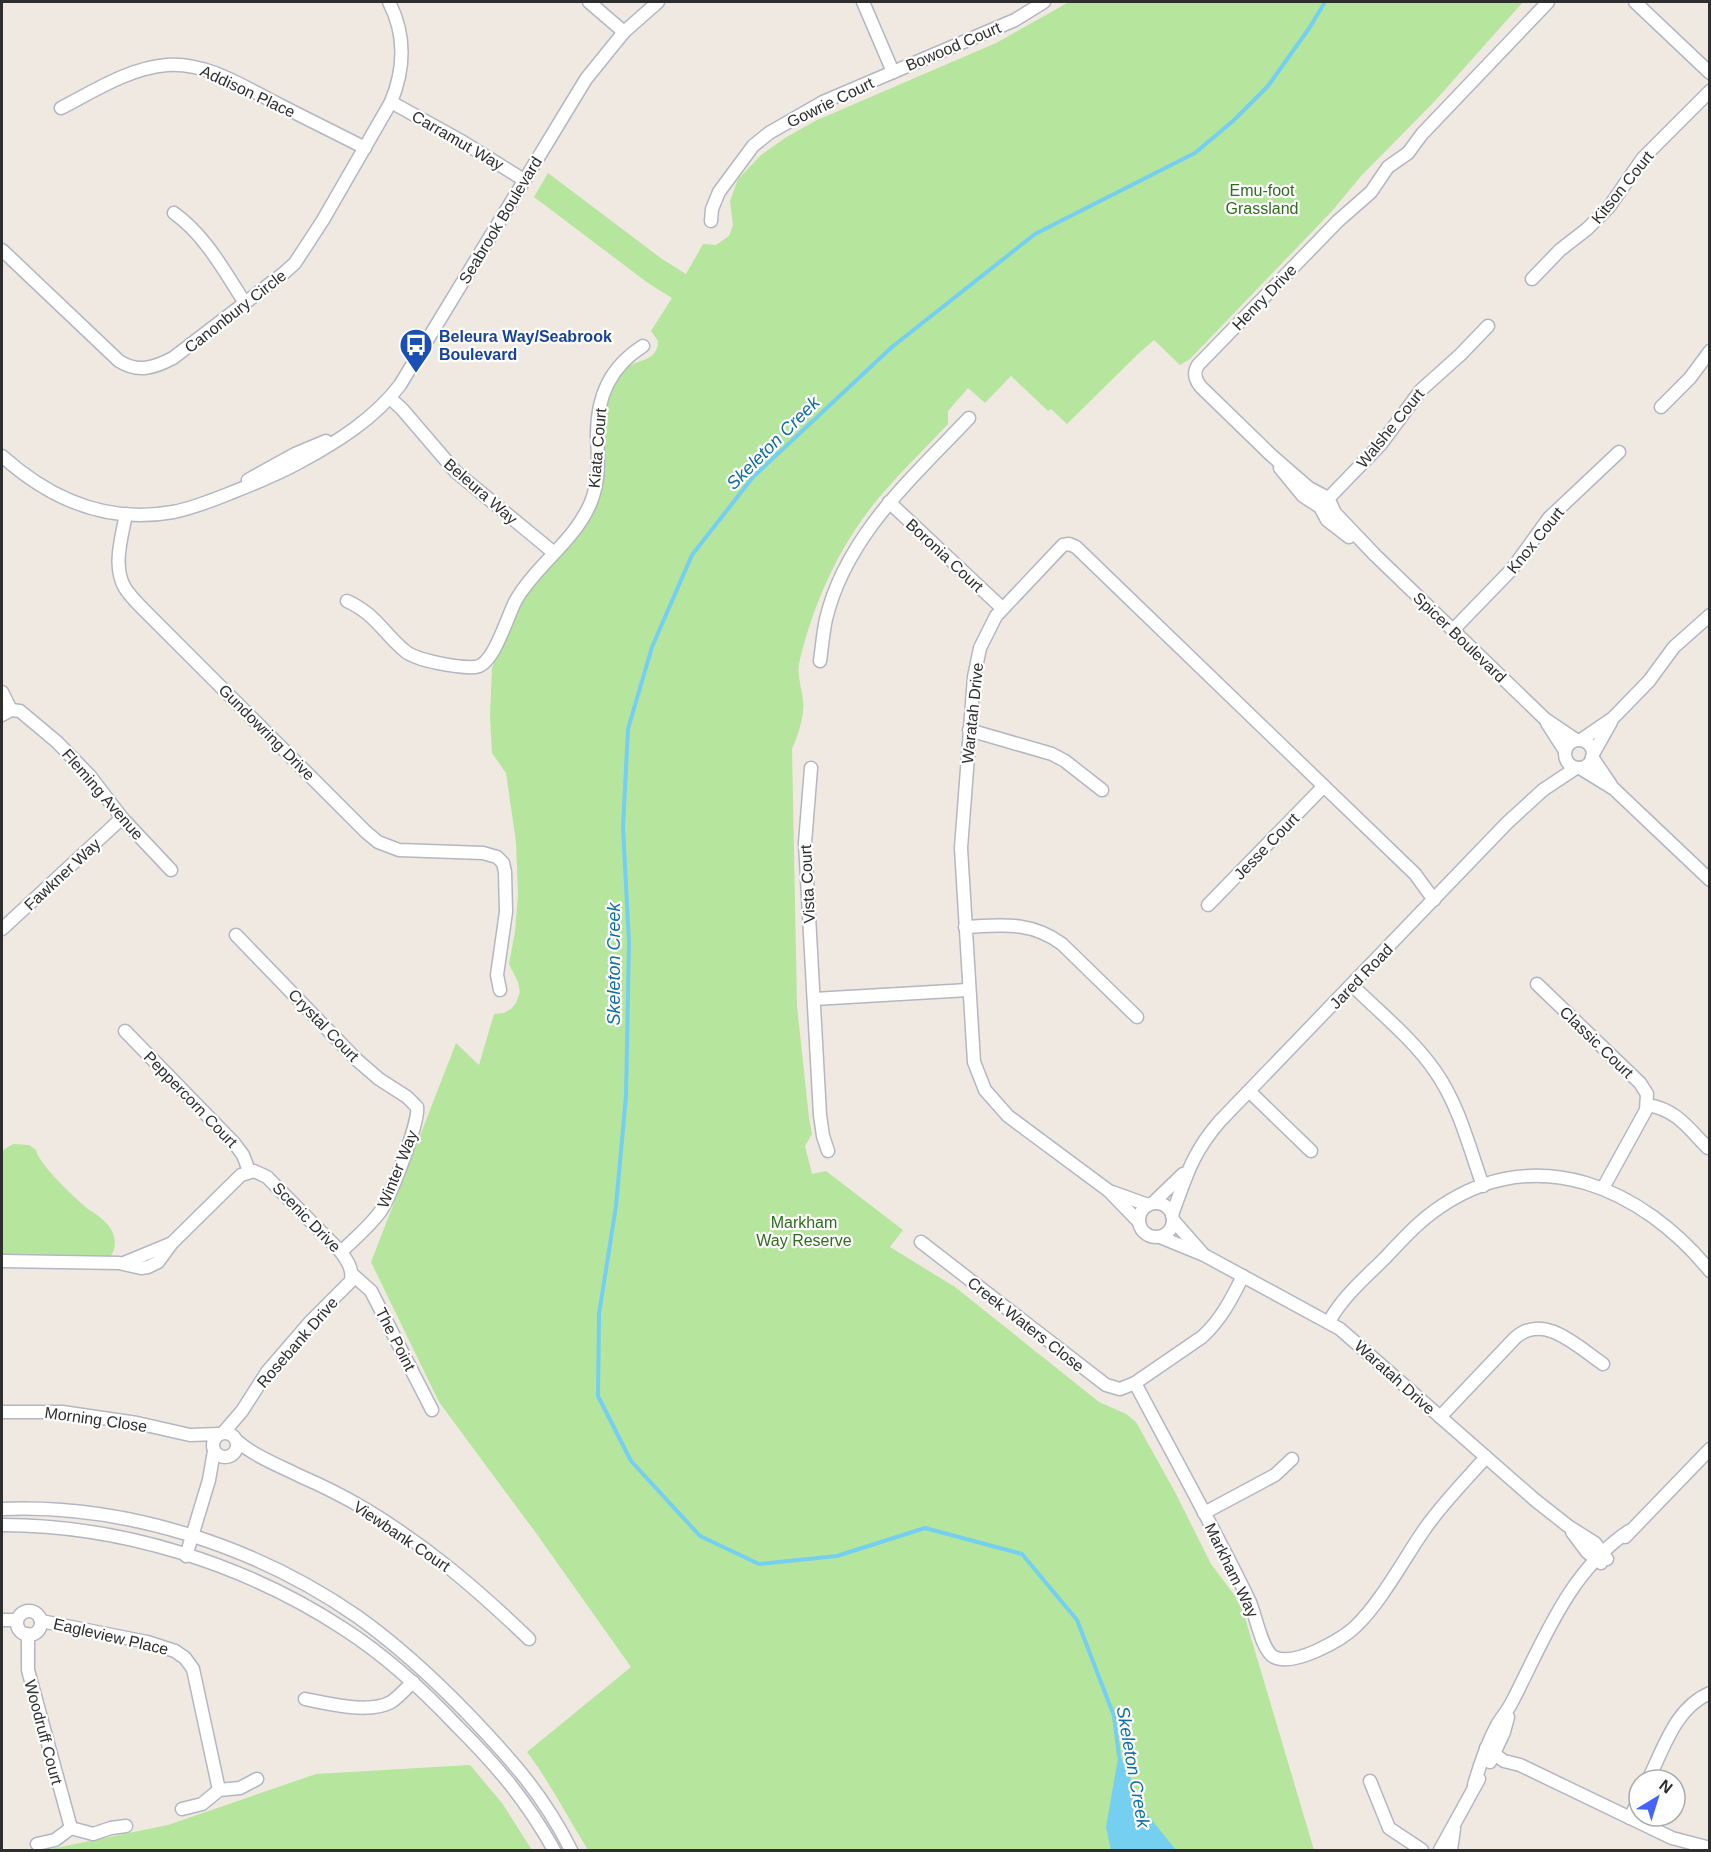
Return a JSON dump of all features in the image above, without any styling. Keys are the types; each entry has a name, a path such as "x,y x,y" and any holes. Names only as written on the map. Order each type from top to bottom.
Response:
{"street":[{"name":"Canonbury Circle","path":"2,250 113,357 126,365 139,369 158,366 173,358 295,263 323,220 391,102 400,76 402,45 398,23 389,2"},
{"path":"589,2 624,32"},
{"name":"Seabrook Boulevard","path":"2,456 55,495 85,507 126,514 154,514 205,504 289,468 317,453 370,418 390,398 586,79 624,32 658,2"},
{"path":"863,2 893,72"},
{"name":"Bowood Court","path":"893,72 1015,20 1044,2"},
{"name":"Henry Drive","path":"1195,376 1198,365 1338,221 1382,162 1422,134 1548,2"},
{"path":"1635,2 1710,73"},
{"name":"Addison Place","path":"61,108 123,77 145,69 166,65 196,67 231,80 365,148"},
{"name":"Gowrie Court","path":"711,221 712,209 719,192 753,146 769,133 823,102 893,72"},
{"name":"Kitson Court","path":"1532,279 1560,250 1587,230 1609,207 1643,158 1710,92"},
{"name":"Carramut Way","path":"391,102 463,142 524,180"},
{"path":"174,213 186,222 208,246 245,303"},
{"name":"Walshe Court","path":"1324,502 1381,444 1421,390 1488,326"},
{"name":"Kiata Court","path":"347,601 369,614 405,652 413,656 468,667 478,667 484,664 491,657 518,597 537,570 575,529 587,510 593,495 598,466 599,413 608,382 621,362 643,346"},
{"path":"1661,407 1690,378 1710,351"},
{"name":"Spicer Boulevard","path":"1195,376 1201,387 1271,455 1324,502 1375,555 1545,720 1579,740"},
{"name":"Beleura Way","path":"390,398 456,472 553,552"},
{"path":"820,661 826,619 846,566 858,544 889,502 969,418"},
{"name":"Knox Court","path":"1453,630 1512,569 1549,518 1619,452"},
{"name":"Boronia Court","path":"889,502 1002,608"},
{"name":"Gundowring Drive","path":"126,514 119,558 120,575 124,587 144,610 366,832 378,842 399,850 483,853 497,857 502,863 505,872 506,912 497,975 500,990"},
{"name":"Waratah Drive","path":"1138,1222 1108,1191 1008,1116 985,1090 974,1062 961,848 974,678 980,648 991,624 1002,608 1058,549 1069,544 1076,546 1437,896"},
{"path":"1614,789 1568,763 1565,753 1569,744 1613,718 1649,681 1674,647 1710,615"},
{"path":"2,692 6,712"},
{"name":"Fleming Avenue","path":"6,712 20,711 66,750 90,776 122,818 171,870"},
{"path":"1578,768 1588,764 1613,718"},
{"name":"Spicer Boulevard","path":"1545,720 1565,753"},
{"path":"969,730 1052,754 1102,790"},
{"path":"1579,740 1588,744 1592,756 1614,789 1710,880"},
{"name":"Jared Road","path":"1543,790 1559,768 1565,753"},
{"name":"Vista Court","path":"811,768 805,843 820,1115 828,1151"},
{"name":"Jared Road","path":"1150,1204 1168,1190 1188,1168 1213,1129 1507,823 1543,790 1578,768"},
{"name":"Jesse Court","path":"1208,905 1324,786"},
{"name":"Fawkner Way","path":"2,929 122,818"},
{"path":"965,927 1019,925 1051,936 1137,1017"},
{"name":"Crystal Court","path":"236,934 357,1060 379,1079 412,1100 417,1107"},
{"name":"Classic Court","path":"1537,984 1640,1083 1647,1094 1647,1105"},
{"path":"1352,986 1413,1044 1435,1071 1453,1101 1483,1186"},
{"path":"814,999 968,990"},
{"name":"Peppercorn Court","path":"125,1030 234,1143 243,1155 249,1171"},
{"path":"1249,1091 1311,1151"},
{"path":"1603,1188 1647,1105 1663,1107 1671,1112 1708,1148"},
{"name":"Winter Way","path":"341,1252 373,1220 384,1205 413,1131 418,1116 417,1107"},
{"name":"Jared Road","path":"1172,1217 1188,1168"},
{"path":"2,1261 124,1263 157,1251 172,1243 238,1178 249,1171"},
{"name":"Scenic Drive","path":"249,1171 259,1172 267,1177 341,1252 350,1265 352,1274"},
{"path":"1329,1322 1341,1303 1416,1226 1452,1200 1483,1186 1514,1179 1548,1177 1573,1180 1603,1188 1627,1199 1655,1218 1710,1271"},
{"name":"Waratah Drive","path":"1108,1191 1150,1204"},
{"path":"1150,1204 1162,1204 1172,1217 1171,1228 1160,1237 1146,1234 1138,1222 1141,1212 1150,1204"},
{"name":"Waratah Drive","path":"1172,1217 1204,1255"},
{"name":"Waratah Drive","path":"1160,1237 1204,1255 1329,1322 1359,1344 1440,1417 1568,1526 1587,1552 1602,1558"},
{"name":"Creek Waters Close","path":"921,1242 1106,1385 1120,1389 1135,1383"},
{"name":"The Point","path":"352,1274 371,1291 432,1410"},
{"name":"Rosebank Drive","path":"221,1434 243,1411 267,1372 311,1321 351,1281 352,1274"},
{"path":"1135,1383 1211,1329 1220,1318 1243,1276"},
{"path":"1440,1417 1515,1338 1526,1330 1540,1328 1553,1331 1603,1364"},
{"name":"Markham Way","path":"1135,1383 1253,1608 1266,1648 1277,1658 1291,1658 1330,1645 1355,1627 1370,1609 1433,1517 1486,1457"},
{"name":"Rosebank Drive","path":"236,1440 243,1411"},
{"name":"Morning Close","path":"2,1412 62,1412 137,1423 190,1435 221,1434"},
{"path":"186,1556 209,1480 213,1440 221,1434 230,1434 236,1440 237,1449 209,1480"},
{"name":"Morning Close","path":"190,1435 213,1450"},
{"name":"Viewbank Court","path":"236,1440 258,1457 365,1509 423,1547 478,1591 530,1639"},
{"path":"1370,1781 1389,1828 1419,1848 1439,1851 1454,1828 1492,1751 1511,1704 1547,1628 1574,1589 1602,1558 1710,1449"},
{"path":"213,1450 219,1456 230,1456"},
{"name":"Viewbank Court","path":"230,1456 258,1457"},
{"path":"1204,1513 1275,1475 1292,1460"},
{"path":"2,1509 59,1511 105,1516 191,1536 257,1561 294,1579 357,1617 397,1647 439,1685 508,1756 548,1808 571,1851"},
{"path":"2,1525 101,1534 138,1542 252,1579 313,1610 366,1645 413,1682 505,1776 523,1798 554,1851"},
{"path":"29,1611 37,1614 41,1621 39,1629 28,1634 21,1631 17,1620 22,1613 29,1611"},
{"path":"2,1620 17,1620"},
{"name":"Eagleview Place","path":"41,1621 147,1642 175,1651 185,1658 193,1669 219,1790"},
{"name":"Woodruff Court","path":"28,1634 28,1670 71,1828"},
{"path":"305,1699 338,1706 379,1707 393,1701 413,1682"},
{"path":"1654,1768 1684,1711 1700,1697 1710,1693"},
{"path":"1492,1751 1627,1817"},
{"path":"182,1809 202,1804 219,1790 240,1788 256,1779"},
{"path":"37,1844 55,1840 71,1828 93,1834 126,1826"},
{"path":"1451,1851 1454,1828"},
{"path":"1651,1828 1672,1838 1710,1848"}],"green space":[{"path":"1069,2 1523,2 1433,103 1361,176 1332,211 1190,359 1180,365 1154,340 1067,424 1051,409 1048,411 1011,376 985,403 968,388 948,411 948,424 887,488 865,515 846,545 821,595 799,664 803,712 799,732 792,749 797,1006 812,1134 805,1146 812,1174 826,1171 903,1230 890,1247 955,1287 1099,1402 1126,1414 1136,1422 1211,1564 1235,1596 1244,1614 1314,1850 588,1850 527,1752 631,1667 439,1402 371,1262 456,1043 479,1065 494,1014 504,1013 511,1009 520,992 509,964 515,932 518,894 516,842 506,773 492,753 490,716 492,668 509,625 523,598 602,484 605,414 612,388 624,369 654,354 658,341 651,331 672,298 648,283 534,197 548,173 662,259 686,274 703,244 716,245 729,236 733,225 730,201 738,179 761,155 815,121 996,43"},
{"path":"13,1144 29,1145 36,1150 58,1181 108,1224 115,1241 110,1257 2,1254 2,1151"},
{"path":"470,1765 502,1803 532,1850 46,1850 168,1825 316,1774"}],"water":[{"path":"1119,1753 1146,1813 1176,1850 1111,1850 1106,1827"}],"waterway":[{"name":"Skeleton Creek","path":"1119,1756 1114,1716 1077,1620 1022,1554 925,1528 837,1556 759,1564 700,1536 631,1461 598,1396 599,1314 616,1206 626,1096 629,943 623,827 628,729 652,647 692,555 753,477 892,347 1035,234 1195,153 1233,121 1268,86 1325,2"}],"place":[{"name":"Beleura Way/Seabrook Boulevard","path":"416,374"}],"park label":[{"name":"Emu-foot Grassland","path":"1262,199"},
{"name":"Markham Way Reserve","path":"804,1231"}]}
